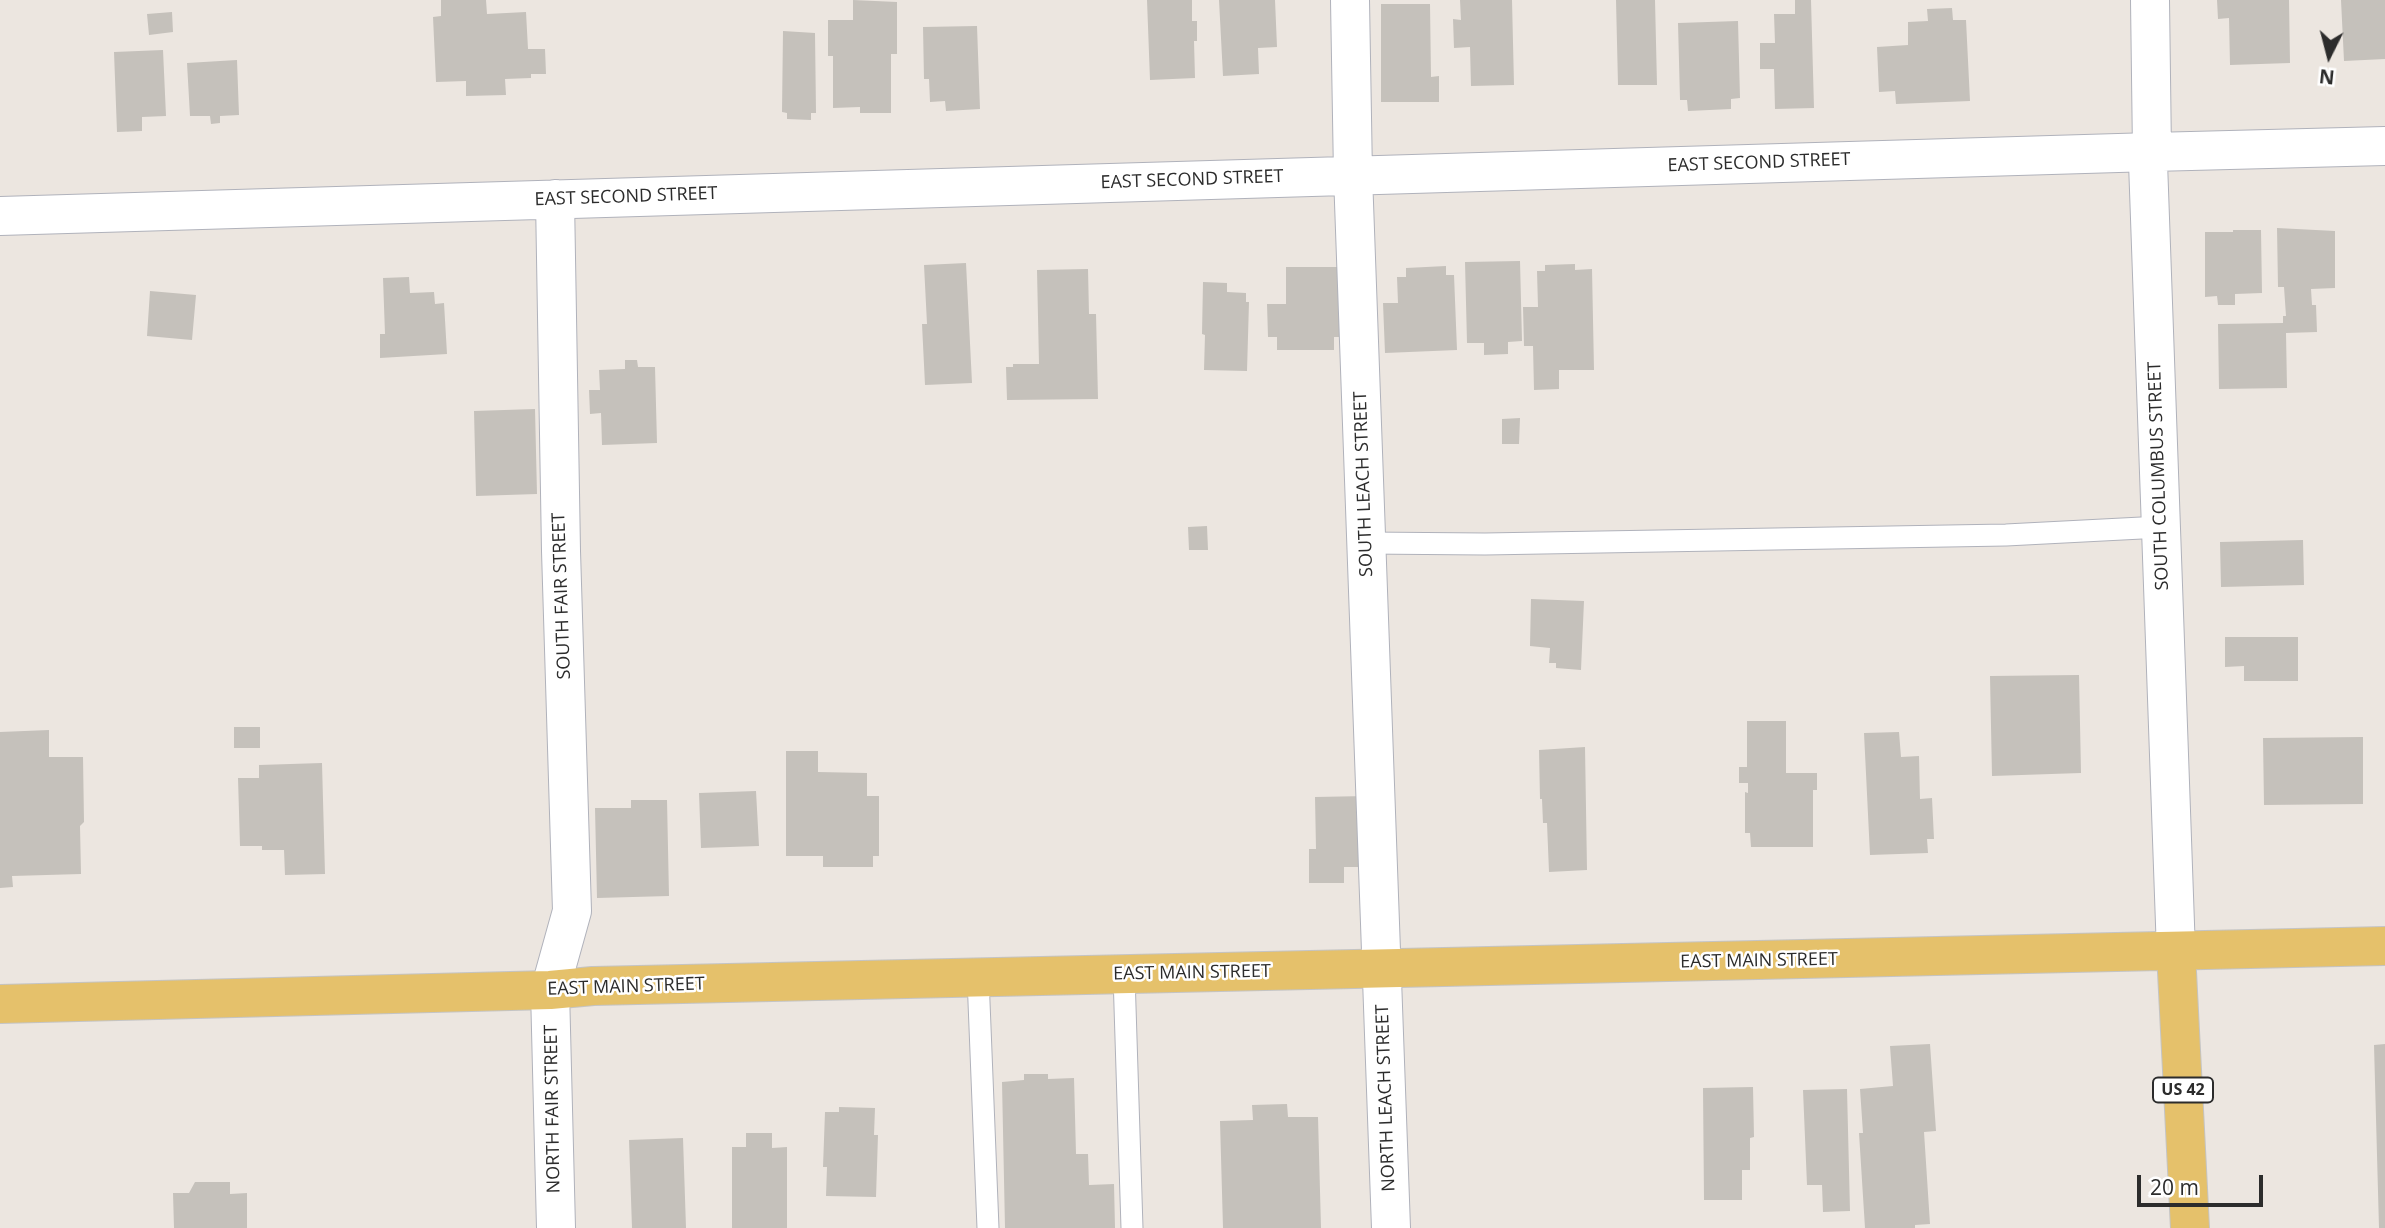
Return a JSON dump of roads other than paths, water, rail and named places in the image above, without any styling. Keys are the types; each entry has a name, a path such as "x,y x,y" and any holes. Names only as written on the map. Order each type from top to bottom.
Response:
{"main road":[{"name":"EAST MAIN STREET","path":"0,1004 550,990 593,986 2385,946"},
{"name":"US 42","path":"2176,952 2190,1228"}],"street":[{"name":"SOUTH LEACH STREET","path":"1350,0 1353,175 1382,968"},
{"name":"SOUTH COLUMBUS STREET","path":"2150,0 2152,152 2148,162 2176,952"},
{"name":"EAST SECOND STREET","path":"0,216 2385,146"},
{"name":"SOUTH FAIR STREET","path":"550,990 572,911 561,551 555,199"},
{"name":"NORTH LEACH STREET","path":"1382,968 1391,1228"},
{"name":"NORTH FAIR STREET","path":"550,990 556,1228"}],"lane":[{"path":"1366,542 1485,544 1992,535 2161,527"},
{"path":"1124,975 1132,1228"},
{"path":"978,978 988,1228"}]}
